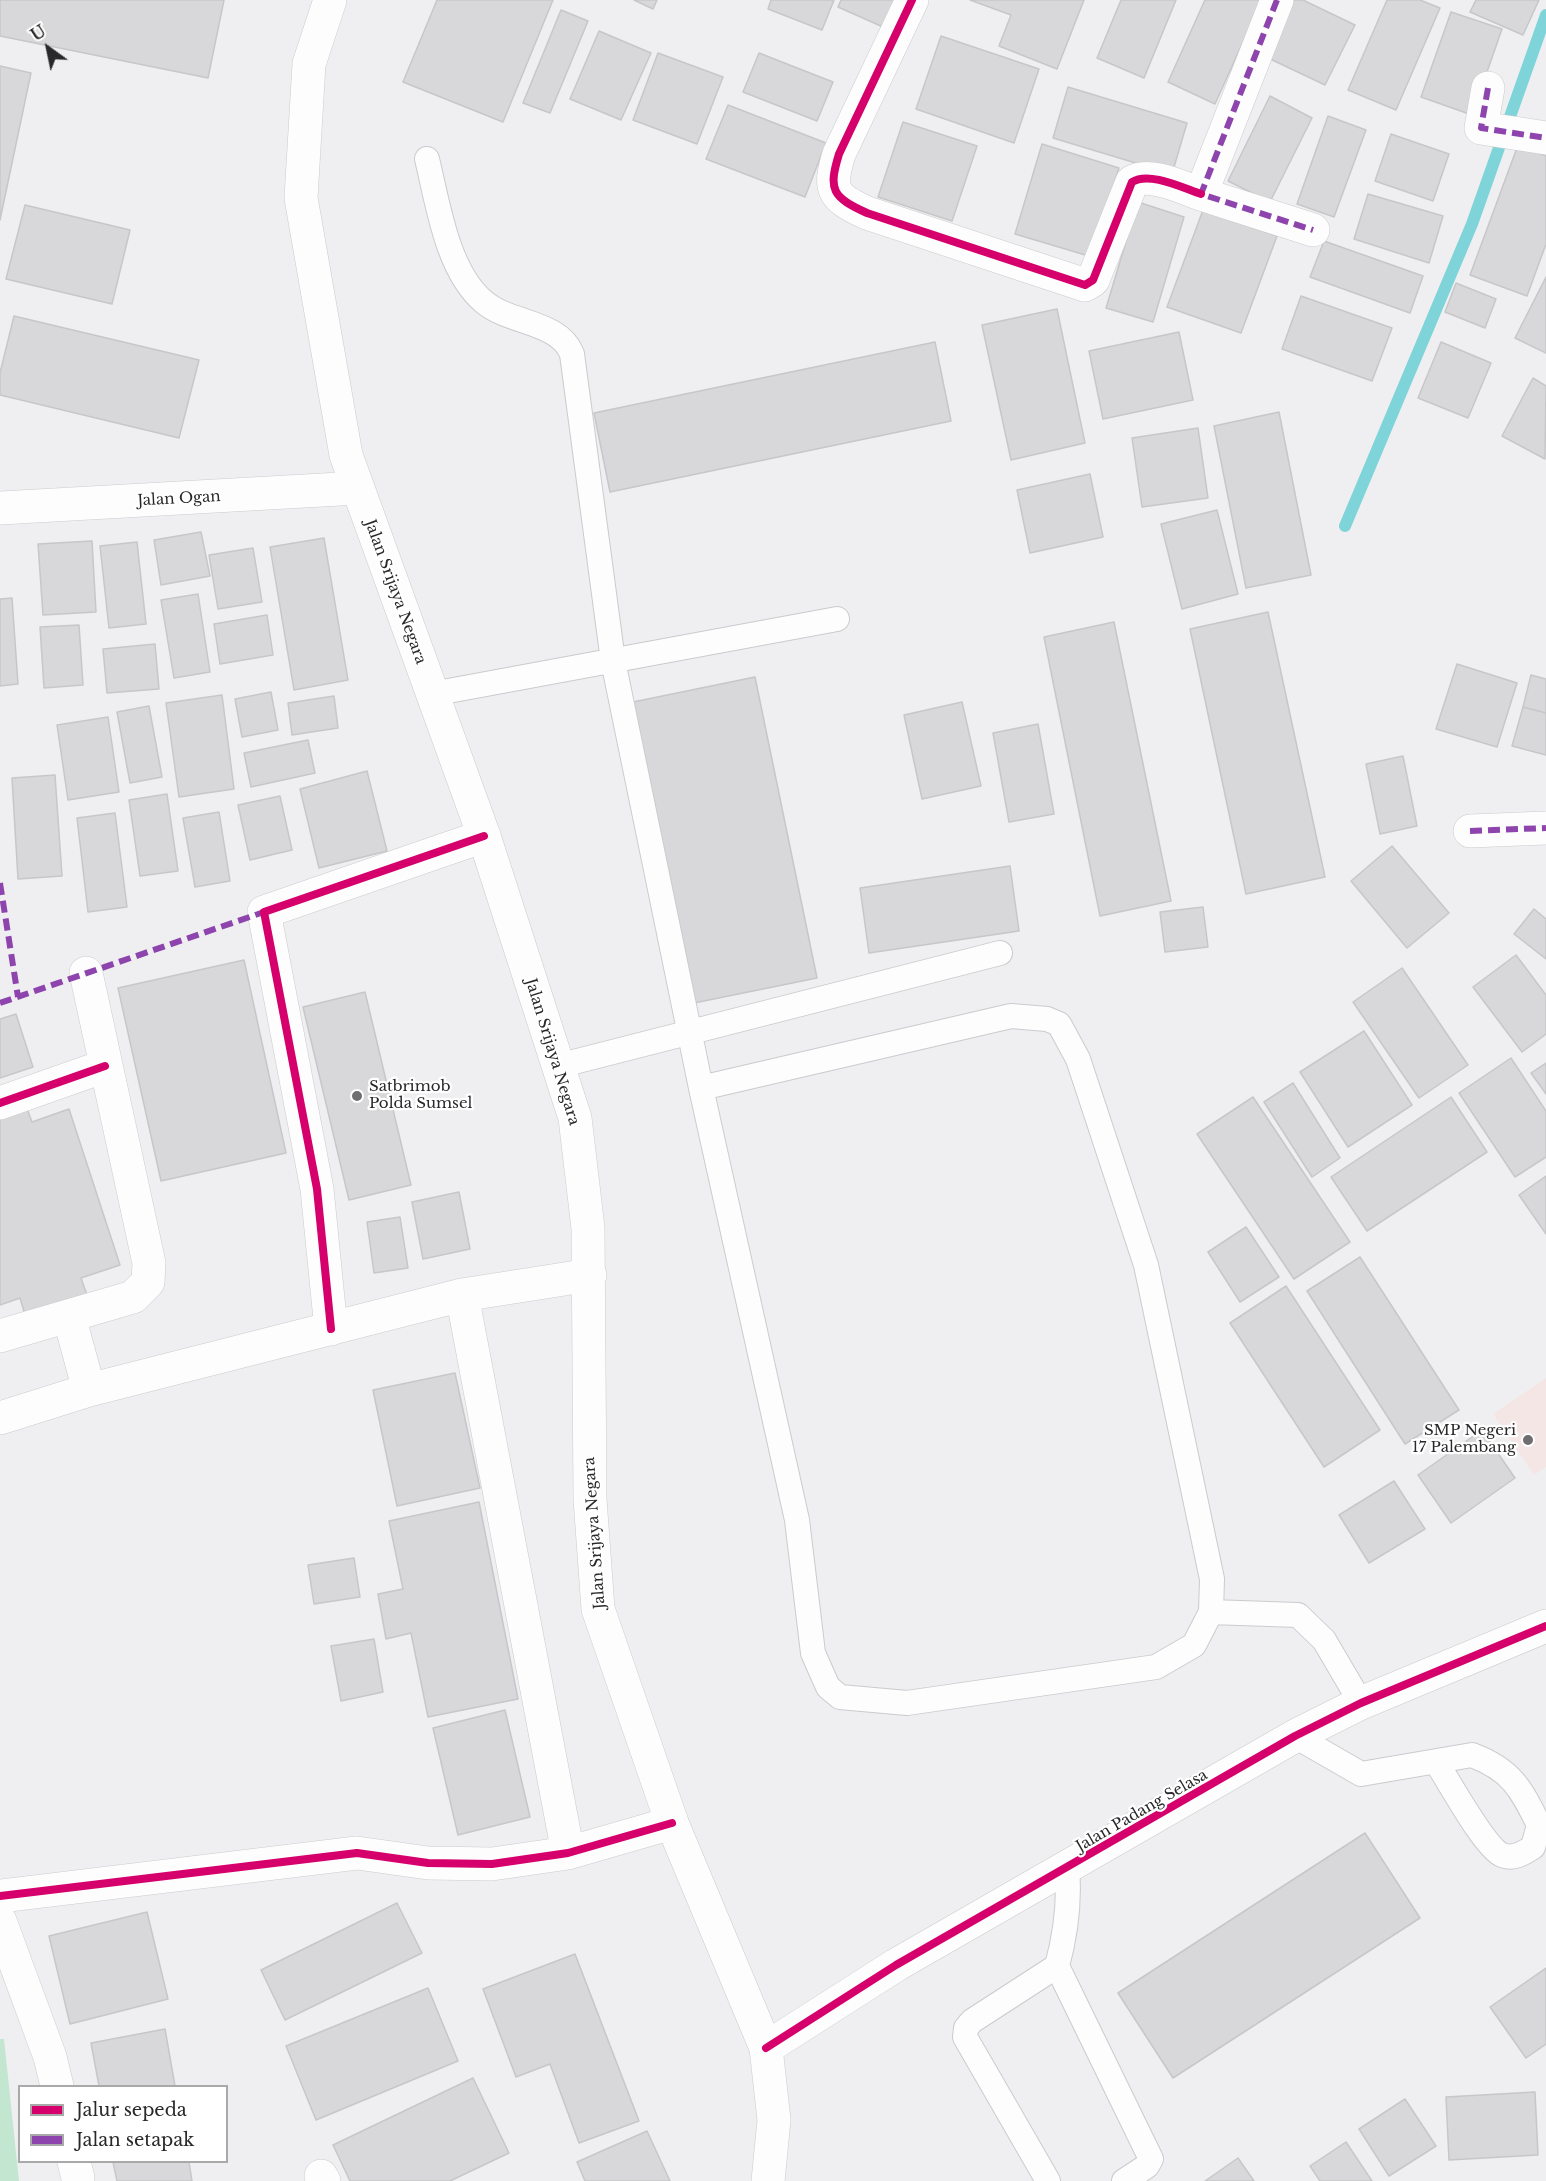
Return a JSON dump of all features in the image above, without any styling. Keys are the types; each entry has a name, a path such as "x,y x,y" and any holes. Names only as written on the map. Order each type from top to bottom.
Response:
{"street":[{"name":"Jalan Srijaya Negara","path":"330,0 309,64 301,198 346,455 484,836 575,1119 588,1228 590,1499 598,1609 672,1823 766,2048 774,2120 768,2181"},
{"path":"912,0 839,154 832,179 835,191 846,204 1085,285 1093,280 1132,182 1138,178 1151,179 1313,230"},
{"path":"1201,194 1277,0"},
{"path":"1488,88 1481,128 1546,138"},
{"name":"Jalan Ogan","path":"0,508 358,488"},
{"path":"1470,831 1546,828"},
{"path":"332,1329 317,1189 264,912 484,836"},
{"path":"0,1336 133,1297 148,1282 149,1263 86,973"},
{"path":"0,1103 105,1065"},
{"path":"0,1418 89,1390 462,1295 590,1275"},
{"path":"462,1295 568,1853"},
{"path":"69,1316 89,1390"},
{"name":"Jalan Padang Selasa","path":"766,2048 896,1965 1067,1869 1295,1736 1361,1703 1546,1626"},
{"path":"0,1896 357,1853 429,1863 492,1864 568,1853 672,1823"},
{"path":"0,1921 50,2057 57,2085"}],"lane":[{"path":"428,159 446,239 468,282 484,302 508,317 547,328 568,345 613,661 700,1088 797,1520 813,1653 828,1687 840,1697 907,1703 1156,1667 1194,1645 1211,1612 1212,1578 1146,1265 1078,1059 1059,1024 1047,1019 1011,1016 700,1088"},
{"path":"432,694 837,619"},
{"path":"558,1066 1000,953"},
{"path":"1211,1612 1298,1615 1324,1640 1361,1703"},
{"path":"1295,1736 1361,1774 1472,1755 1488,1761 1509,1775 1522,1791 1539,1825 1533,1847 1514,1856 1502,1855 1487,1841 1436,1762"},
{"path":"1067,1869 1069,1892 1066,1932 1057,1966 1151,2158 1147,2166 1124,2181"},
{"path":"1048,2181 965,2037 966,2028 972,2021 1057,1966"}],"shaded area":[{"name":"SMP Negeri 17 Palembang","path":"1546,1378 1546,1467 1534,1475 1493,1414"}],"green space":[{"path":"0,2039 4,2039 19,2181 0,2181"}],"building":[{"path":"0,0 224,0 208,78 0,36"},
{"path":"437,0 553,0 503,122 403,82"},
{"path":"634,0 657,0 653,9"},
{"path":"771,0 834,0 822,30 768,9"},
{"path":"841,0 896,0 883,27 838,7"},
{"path":"970,0 1084,0 1057,69 999,46 1011,15"},
{"path":"1121,0 1176,0 1144,78 1097,58"},
{"path":"1205,0 1262,0 1215,104 1168,82"},
{"path":"1293,0 1303,0 1355,25 1325,85 1266,57"},
{"path":"1387,0 1420,0 1440,8 1396,110 1348,90"},
{"path":"1476,0 1539,0 1523,35 1470,12"},
{"path":"561,10 588,21 550,113 523,103"},
{"path":"1451,12 1502,29 1472,115 1421,97"},
{"path":"599,31 651,53 621,120 570,99"},
{"path":"941,36 1039,69 1014,143 916,109"},
{"path":"658,53 723,77 697,144 633,120"},
{"path":"759,53 833,82 817,121 743,92"},
{"path":"0,66 31,73 0,220"},
{"path":"1068,87 1187,123 1172,174 1053,138"},
{"path":"1270,96 1312,118 1270,202 1228,181"},
{"path":"728,105 826,143 805,197 706,159"},
{"path":"1328,116 1366,130 1334,217 1297,204"},
{"path":"903,122 977,146 952,221 878,197"},
{"path":"1391,134 1449,154 1433,201 1375,181"},
{"path":"1042,144 1119,168 1092,257 1015,234"},
{"path":"1518,145 1546,156 1546,244 1527,296 1470,275"},
{"path":"1368,194 1443,216 1429,263 1354,239"},
{"path":"1138,202 1184,217 1153,322 1106,308"},
{"path":"25,205 130,230 112,304 6,279"},
{"path":"1203,210 1277,236 1241,333 1167,307"},
{"path":"1324,241 1423,276 1410,313 1310,277"},
{"path":"1546,277 1546,353 1515,338"},
{"path":"1456,283 1496,299 1485,328 1445,312"},
{"path":"1301,296 1392,328 1372,381 1282,349"},
{"path":"1057,309 1085,443 1011,460 982,325"},
{"path":"14,316 199,360 179,438 0,395 0,373"},
{"path":"1179,332 1193,400 1103,419 1089,351"},
{"path":"935,342 951,421 610,492 594,413"},
{"path":"1441,342 1491,363 1468,418 1418,398"},
{"path":"1533,378 1546,386 1545,459 1502,436"},
{"path":"1279,412 1311,575 1246,588 1214,426"},
{"path":"1198,428 1208,498 1142,507 1132,438"},
{"path":"1090,474 1103,537 1030,553 1017,490"},
{"path":"1217,510 1238,594 1182,609 1161,524"},
{"path":"201,532 210,576 161,585 154,540"},
{"path":"324,538 348,680 294,690 270,547"},
{"path":"92,541 96,612 43,615 38,544"},
{"path":"137,542 146,624 109,628 100,546"},
{"path":"253,548 262,602 218,609 209,555"},
{"path":"198,594 210,672 174,678 161,600"},
{"path":"12,598 18,684 0,686 0,599"},
{"path":"1268,612 1325,877 1246,894 1190,629"},
{"path":"267,615 273,655 220,664 214,624"},
{"path":"1114,622 1171,901 1100,916 1044,637"},
{"path":"79,625 83,685 44,688 40,627"},
{"path":"155,644 159,689 107,693 103,649"},
{"path":"1457,664 1517,683 1497,747 1436,729"},
{"path":"1531,675 1546,679 1546,713 1523,707"},
{"path":"755,677 817,978 694,1003 633,702"},
{"path":"271,692 278,730 242,737 235,699"},
{"path":"222,695 234,789 179,797 166,703"},
{"path":"334,696 338,728 292,735 288,703"},
{"path":"962,702 981,786 922,799 904,715"},
{"path":"149,706 162,777 130,783 117,712"},
{"path":"1523,707 1546,713 1546,755 1512,746"},
{"path":"108,717 119,792 68,800 57,725"},
{"path":"1038,724 1054,814 1009,822 993,733"},
{"path":"308,740 315,773 251,787 244,753"},
{"path":"1403,756 1417,826 1380,834 1366,764"},
{"path":"367,771 387,851 319,868 300,789"},
{"path":"55,775 62,876 18,879 12,778"},
{"path":"167,794 178,871 140,876 129,800"},
{"path":"280,796 292,850 250,860 238,805"},
{"path":"219,812 230,881 195,887 183,818"},
{"path":"115,813 127,907 88,912 77,818"},
{"path":"1392,846 1449,913 1407,948 1351,881"},
{"path":"1010,866 1019,931 869,953 860,888"},
{"path":"1203,907 1208,947 1165,952 1160,912"},
{"path":"1534,909 1546,919 1546,959 1514,934"},
{"path":"1516,955 1546,995 1546,1034 1522,1052 1473,987"},
{"path":"244,960 286,1153 161,1181 118,988"},
{"path":"1402,968 1468,1065 1419,1098 1353,1002"},
{"name":"Satbrimob Polda Sumsel","path":"365,992 411,1185 349,1200 303,1007"},
{"path":"16,1014 33,1067 0,1078 0,1019"},
{"path":"1364,1031 1412,1105 1348,1147 1300,1072"},
{"path":"1511,1058 1546,1111 1546,1157 1515,1177 1459,1093"},
{"path":"1546,1063 1546,1094 1531,1073"},
{"path":"1293,1083 1340,1158 1312,1177 1264,1102"},
{"path":"1253,1097 1350,1242 1294,1279 1197,1134"},
{"path":"1451,1097 1487,1152 1367,1231 1331,1177"},
{"path":"26,1106 32,1122 69,1109 120,1265 81,1278 88,1298 26,1318 20,1298 0,1305 0,1115"},
{"path":"1546,1176 1546,1234 1519,1195"},
{"path":"459,1192 470,1249 423,1259 412,1202"},
{"path":"400,1217 408,1268 374,1273 367,1222"},
{"path":"1246,1227 1279,1277 1240,1302 1208,1252"},
{"path":"1360,1257 1459,1410 1405,1444 1307,1291"},
{"path":"1286,1286 1380,1430 1324,1467 1230,1323"},
{"path":"455,1373 480,1488 397,1506 373,1390"},
{"path":"1482,1430 1515,1478 1451,1523 1418,1475"},
{"path":"1394,1481 1425,1529 1369,1563 1339,1515"},
{"path":"479,1502 518,1699 428,1717 411,1633 386,1639 378,1594 403,1589 389,1521"},
{"path":"354,1558 360,1597 314,1604 308,1565"},
{"path":"374,1639 383,1692 341,1701 331,1646"},
{"path":"505,1710 530,1817 458,1835 433,1728"},
{"path":"1365,1833 1420,1918 1173,2078 1118,1993"},
{"path":"397,1903 422,1953 285,2020 261,1970"},
{"path":"147,1912 168,1999 70,2024 49,1936"},
{"path":"575,1954 639,2121 579,2143 550,2064 516,2077 483,1989"},
{"path":"1546,1968 1546,2044 1526,2058 1490,2007"},
{"path":"428,1988 458,2061 316,2120 286,2046"},
{"path":"165,2029 175,2085 99,2085 91,2043"},
{"path":"473,2078 509,2153 450,2181 350,2181 333,2145"},
{"path":"1535,2092 1538,2155 1449,2160 1446,2097"},
{"path":"1405,2099 1436,2146 1389,2176 1359,2129"},
{"path":"647,2131 670,2181 585,2181 577,2162"},
{"path":"1346,2142 1372,2181 1320,2181 1310,2166"},
{"path":"1238,2158 1254,2181 1205,2181"},
{"path":"113,2163 189,2163 192,2181 117,2181"}],"waterway":[{"path":"1345,526 1472,224 1546,15"}],"marked path":[{"path":"1277,0 1201,194 1313,230"},
{"path":"1488,88 1481,128 1546,138"},
{"path":"1470,831 1546,828"},
{"path":"0,883 18,997"},
{"path":"0,1003 264,912"}],"cycle path":[{"path":"912,0 839,154 834,184 836,191 846,202 867,213 1085,285 1093,280 1132,182 1147,178 1157,179 1201,194"},
{"path":"331,1329 317,1189 264,912 484,836"},
{"path":"0,1103 105,1066"},
{"path":"766,2048 896,1965 1295,1736 1361,1703 1546,1626"},
{"path":"0,1896 357,1853 428,1863 492,1864 568,1853 672,1823"}],"place":[{"name":"Satbrimob Polda Sumsel","path":"357,1096"},
{"name":"SMP Negeri 17 Palembang","path":"1528,1440"}]}
